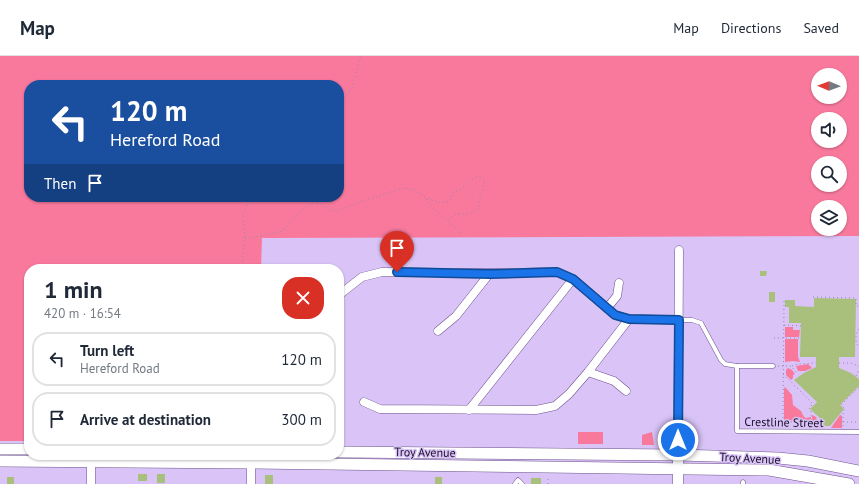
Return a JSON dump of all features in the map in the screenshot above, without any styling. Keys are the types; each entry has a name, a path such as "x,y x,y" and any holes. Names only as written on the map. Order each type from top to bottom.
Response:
{"main road":[{"path":"0,449 24,449"},
{"name":"Troy Avenue","path":"344,452 678,455 808,461 859,471"},
{"name":"Troy Avenue","path":"0,461 30,460"},
{"name":"Troy Avenue","path":"298,460 769,470 849,484"}],"street":[{"path":"678,484 679,250"},
{"path":"344,291 362,276 382,272 490,274 557,272 573,279 615,315 629,319 679,320"},
{"path":"438,331 456,316 490,274"},
{"path":"469,410 573,279"},
{"path":"607,308 617,296 619,283"},
{"path":"364,402 380,409 536,410 555,406 588,372 629,319"},
{"path":"588,372 614,380 626,391"},
{"path":"91,460 91,484"},
{"path":"251,460 251,484"}],"lane":[{"path":"679,320 692,320 701,323 721,360 725,364 737,366 773,366"},
{"name":"Crestline Street","path":"737,366 737,431 859,432"},
{"path":"515,484 518,480 522,484"}],"path":[{"path":"344,100 352,87 361,56"},
{"path":"245,239 282,231 307,205 312,203 322,203 332,211 342,210 359,202 404,188 415,190 426,198 442,203 450,201 452,193 465,187 473,178 480,176 483,178 484,185 478,210 469,214 457,214 447,221"},
{"path":"426,198 429,204 462,234"},
{"path":"242,264 245,239 243,215 248,202"},
{"path":"813,297 856,298 856,306 859,306"},
{"path":"784,301 783,420 784,422 812,422"},
{"path":"784,325 801,326"},
{"path":"859,329 856,333 856,344 859,347"},
{"path":"774,338 801,338"},
{"path":"773,366 792,366 796,364 816,363"},
{"path":"839,363 859,366"},
{"path":"792,366 797,373"},
{"path":"856,376 859,370"},
{"path":"783,374 813,404 809,408 812,411 812,432"},
{"path":"843,432 843,411 845,409 841,405 859,387"},
{"path":"843,422 859,422"},
{"path":"548,478 548,484"}],"shaded area":[{"path":"0,56 859,56 859,236 262,238 261,264 24,264 24,441 0,441"},
{"path":"785,327 793,327 793,330 800,330 799,337 785,337"},
{"path":"785,339 798,339 798,357 800,362 785,362"},
{"path":"808,364 812,368 805,371 798,371 796,366"},
{"path":"788,368 795,374 791,380 786,375 786,370"},
{"path":"785,387 792,395 793,405 801,411 804,417 811,417 811,421 784,420"},
{"path":"812,415 816,417 823,428 812,428"},
{"path":"840,415 842,416 842,428 831,428"},
{"path":"578,432 603,432 603,444 578,444"},
{"path":"652,432 654,445 642,445 642,435"}],"building":[{"path":"760,271 767,271 766,276 760,276"},
{"path":"769,292 775,292 775,302 769,302"},
{"path":"814,298 856,299 855,357 839,357 839,368 851,373 859,379 859,386 840,405 844,409 830,426 825,426 819,420 820,418 810,409 817,402 794,380 816,367 816,357 800,357 801,323 789,323 789,307 785,307 785,300 795,300 795,306 814,307"},
{"path":"138,474 147,474 147,481 138,481"},
{"path":"157,474 165,474 165,483 157,483"},
{"path":"265,475 273,475 273,484 265,484"},
{"path":"7,477 14,477 14,484 7,484"},
{"path":"435,477 442,477 442,484 435,484"},
{"path":"531,478 541,478 541,484 531,484"}],"route":[{"path":"397,272 490,274 557,272 573,279 615,315 629,319 679,320 678,440"}]}
